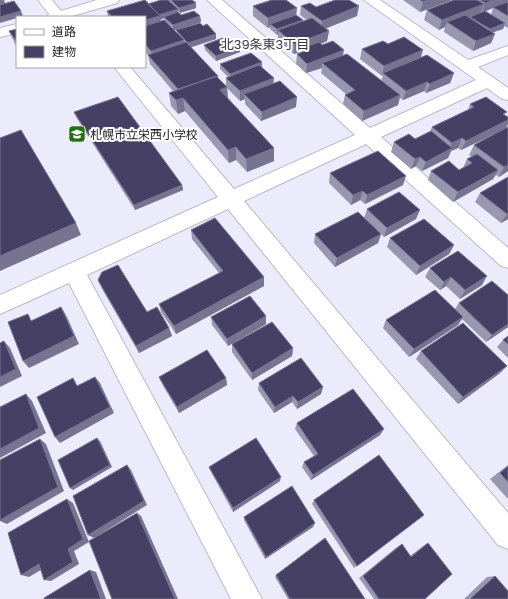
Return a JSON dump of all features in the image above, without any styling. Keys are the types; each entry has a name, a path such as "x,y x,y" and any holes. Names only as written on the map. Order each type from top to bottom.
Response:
{"street":[{"path":"46,0 56,16 78,14 112,0"},
{"path":"214,0 367,137 508,260"},
{"path":"371,0 508,95"},
{"path":"0,33 16,28"},
{"path":"468,66 508,50"},
{"path":"123,68 508,535"},
{"path":"0,305 488,81"},
{"path":"74,271 247,599"}],"building":[{"path":"145,0 160,16 146,20 146,16 111,16 107,11"},
{"path":"161,0 168,0 178,9 159,15 148,4"},
{"path":"171,0 192,0 196,3 179,8"},
{"path":"272,0 286,0 297,8 268,18 253,6"},
{"path":"335,0 349,0 359,6 322,21 301,6 310,3 316,7"},
{"path":"454,0 477,0 484,4 442,20 427,10"},
{"path":"480,0 493,0 485,3"},
{"path":"14,1 21,11 0,17 0,5"},
{"path":"508,2 508,16 493,7"},
{"path":"194,11 200,16 173,25 164,17 178,12 181,15"},
{"path":"485,11 505,23 490,29 470,17"},
{"path":"296,15 303,20 277,29 270,24"},
{"path":"465,15 495,34 476,41 447,22"},
{"path":"312,18 329,31 294,44 278,30"},
{"path":"164,20 184,40 151,51 146,45 146,26"},
{"path":"200,23 203,26 207,24 216,34 188,43 176,30"},
{"path":"16,29 16,41 9,31"},
{"path":"228,36 240,47 216,56 204,45"},
{"path":"404,37 423,50 384,66 362,49 383,41 388,44"},
{"path":"333,41 344,50 307,64 297,54 308,50 305,47 319,42 322,45"},
{"path":"186,42 218,76 178,89 148,55"},
{"path":"251,53 262,62 230,74 220,64"},
{"path":"347,54 400,95 364,111 345,95 355,90 322,63"},
{"path":"427,55 454,73 430,84 427,82 406,91 383,73"},
{"path":"259,65 274,78 240,91 226,78"},
{"path":"216,76 227,87 220,90 274,148 246,159 236,147 228,150 183,98 176,100 169,93"},
{"path":"280,81 297,97 262,112 244,94"},
{"path":"118,97 182,185 134,205 74,112"},
{"path":"486,97 507,112 503,114 508,117 508,120 466,141 462,138 452,143 432,127 474,107 470,104"},
{"path":"508,127 508,165 504,167 474,145"},
{"path":"21,130 76,223 0,256 0,138"},
{"path":"431,131 452,148 426,162 420,157 415,159 394,142 409,134 415,139"},
{"path":"378,151 406,176 367,195 363,191 353,195 330,173"},
{"path":"477,154 498,170 458,192 431,171 449,161 459,170 472,163 467,159"},
{"path":"508,177 508,213 507,214 480,193"},
{"path":"399,192 420,210 387,228 367,209"},
{"path":"358,212 381,234 337,258 315,234"},
{"path":"215,218 264,277 174,326 159,304 223,271 191,230"},
{"path":"424,219 454,245 420,266 390,238"},
{"path":"458,251 487,276 465,290 451,277 444,282 430,268"},
{"path":"118,265 147,312 157,307 169,328 136,346 98,280 102,272"},
{"path":"492,281 508,295 508,324 492,335 459,303"},
{"path":"435,290 463,317 414,349 386,320"},
{"path":"250,296 266,316 227,339 211,317"},
{"path":"61,307 74,336 23,361 8,322 28,314 31,321"},
{"path":"272,322 293,348 252,373 232,344"},
{"path":"463,323 507,366 463,397 421,351"},
{"path":"508,336 508,344 503,340"},
{"path":"4,341 16,369 0,377 0,343"},
{"path":"207,350 226,378 177,407 159,377"},
{"path":"301,358 323,387 298,402 293,396 275,407 259,383"},
{"path":"95,377 110,407 55,437 37,397 73,378 77,386"},
{"path":"353,389 384,429 313,475 304,462 318,454 297,423"},
{"path":"26,394 39,428 0,449 0,407"},
{"path":"97,438 110,465 70,488 58,460"},
{"path":"256,438 281,477 233,508 209,467"},
{"path":"40,439 58,487 0,520 0,460"},
{"path":"379,455 424,515 357,566 314,500"},
{"path":"127,465 144,501 88,535 73,496"},
{"path":"508,466 508,482 500,473"},
{"path":"292,486 315,523 266,557 244,517"},
{"path":"67,499 83,539 68,549 73,562 44,580 39,564 21,575 8,533"},
{"path":"137,513 175,599 112,599 89,541"},
{"path":"325,538 365,599 290,599 276,575"},
{"path":"428,543 452,574 425,599 379,599 363,576 402,544 411,557"},
{"path":"90,570 101,599 44,599 44,598"},
{"path":"495,576 508,591 508,599 470,599"}],"place":[{"name":"札幌市立栄西小学校","path":"77,134"}],"district":[{"name":"北39条東3丁目","path":"265,44"}]}
